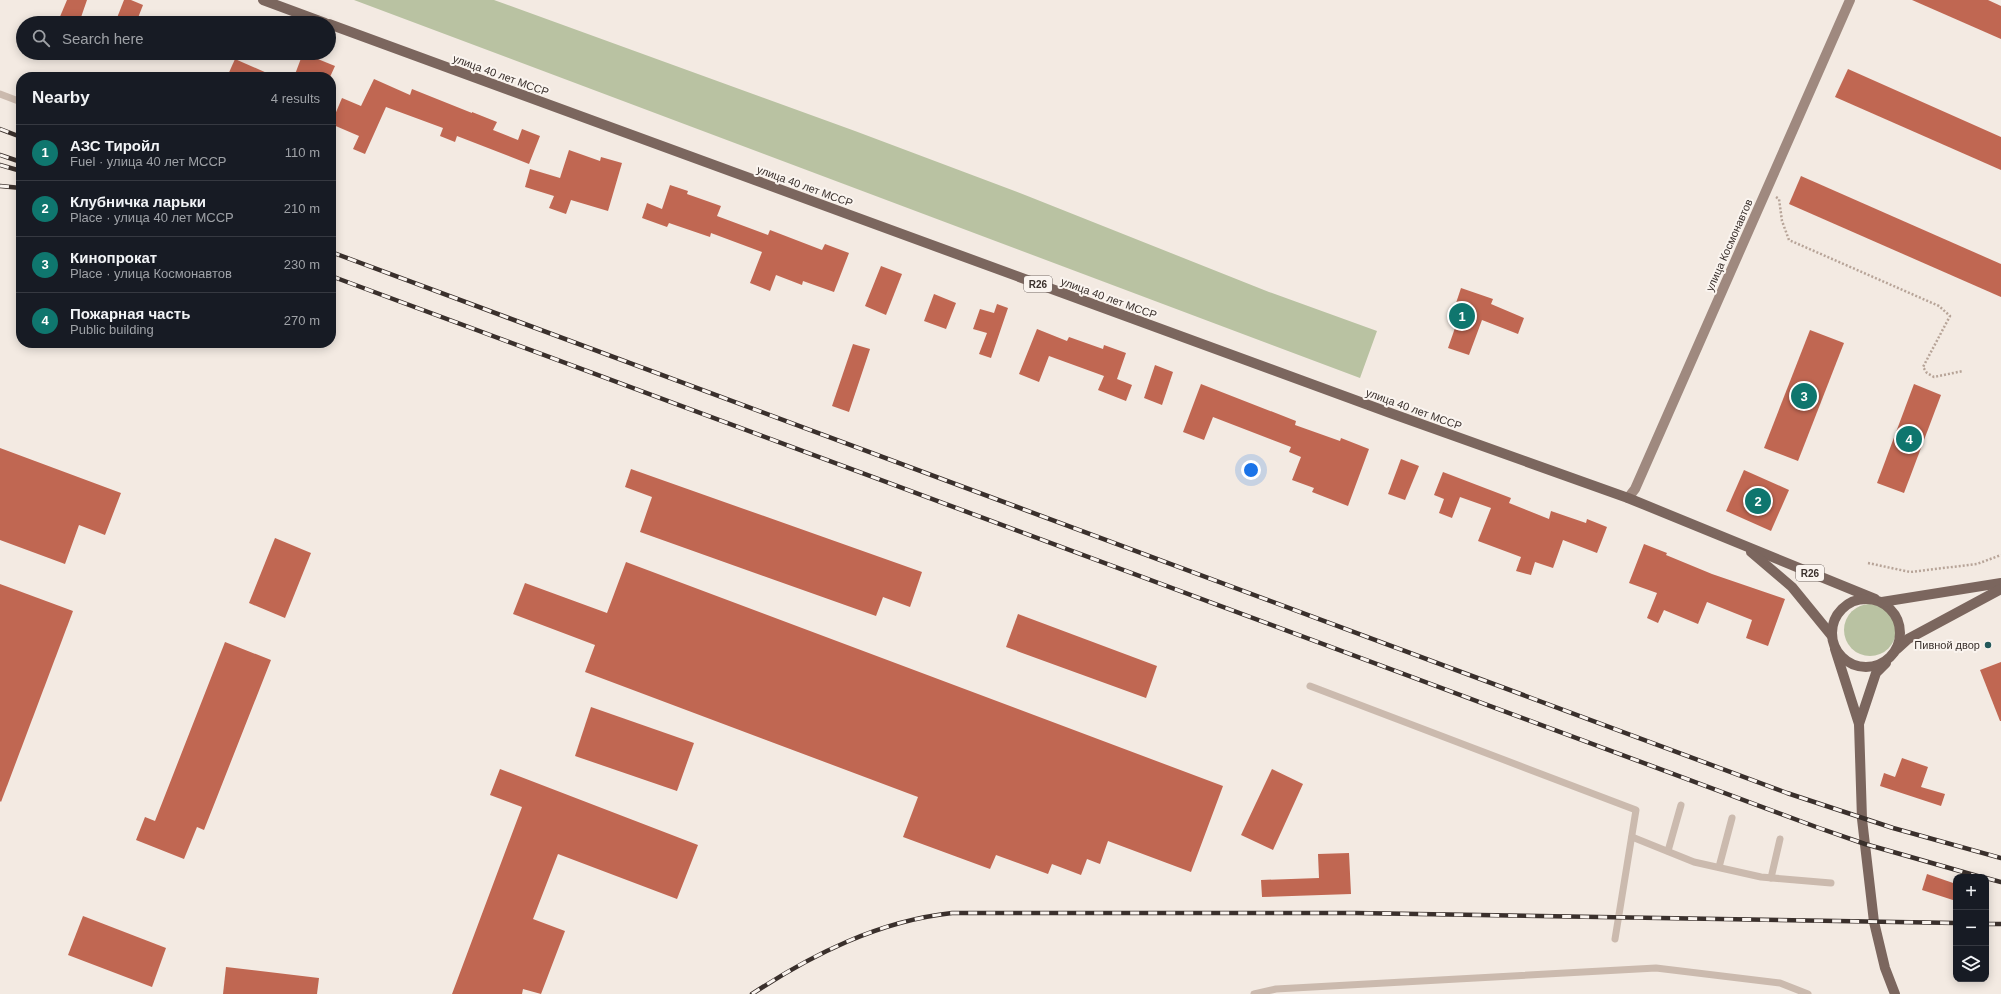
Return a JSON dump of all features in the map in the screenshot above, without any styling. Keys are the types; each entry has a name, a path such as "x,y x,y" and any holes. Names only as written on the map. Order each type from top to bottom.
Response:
{"main road":[{"path":"263,0 306,16"},
{"name":"улица 40 лет МССР","path":"336,27 1400,417 1628,498 1879,601"},
{"name":"улица 40 лет МССР","path":"1745,547 1792,587 1832,636"},
{"path":"1895,994 1885,968 1874,922 1862,819 1859,724 1835,649 1832,636 1832,627 1840,610 1856,600 1879,601 2001,583"},
{"path":"1859,724 1876,674 1908,639 2001,590"},
{"path":"1835,649 1844,659 1854,665 1867,667 1880,665 1893,654 1901,632 1899,623 1896,615 1879,601"}],"street":[{"name":"улица Космонавтов","path":"1628,498 1634,489 1850,0"}],"lane":[{"path":"0,94 16,100"},
{"path":"1310,686 1636,810 1615,939"},
{"path":"1668,851 1680,805"},
{"path":"1718,867 1732,818"},
{"path":"1632,837 1694,862 1771,878 1831,883"},
{"path":"1771,878 1780,839"},
{"path":"1254,994 1276,989 1656,968 1780,984 1808,994"}],"path":[{"path":"1766,189 1779,199 1782,221 1789,240 1939,306 1950,316 1923,367 1927,373 1934,377 1963,371"},
{"path":"1868,563 1910,572 1977,564 2001,555"}],"green space":[{"path":"354,0 494,0 855,131 1025,195 1269,292 1377,331 1360,378"},
{"path":"1870,604 1880,606 1888,612 1894,620 1896,630 1894,640 1888,648 1880,654 1870,656 1860,654 1852,648 1846,640 1844,630 1846,620 1852,612 1860,606"}],"building":[{"path":"67,0 87,0 81,16 60,16"},
{"path":"124,0 131,0 143,5 139,16 118,16"},
{"path":"1912,0 1988,0 2001,6 2001,39"},
{"path":"235,60 237,60 265,72 229,72"},
{"path":"300,60 320,60 335,66 332,72 296,72"},
{"path":"1848,69 2001,137 2001,170 1835,97"},
{"path":"374,79 410,95 412,89 497,122 493,130 518,140 522,129 540,136 529,164 457,136 455,142 440,136 443,128 386,107 365,154 353,149 359,136 336,126 336,112 342,98 361,106"},
{"path":"569,150 600,161 601,157 622,163 608,211 571,200 566,214 549,208 554,196 525,187 530,169 560,178"},
{"path":"1801,176 2001,264 2001,297 1789,204"},
{"path":"670,185 688,191 687,194 721,206 717,216 768,235 770,230 822,250 825,244 849,253 834,292 803,281 802,285 776,275 770,291 750,283 762,252 711,233 710,237 669,223 667,227 642,218 647,203 662,209"},
{"path":"881,266 902,274 886,315 865,306"},
{"path":"1461,288 1493,299 1491,304 1524,318 1518,334 1482,320 1469,355 1448,348 1462,308 1455,306"},
{"path":"934,294 956,303 946,329 924,321"},
{"path":"997,304 1008,308 991,358 979,354 987,333 973,329 980,309 994,313"},
{"path":"1037,329 1067,341 1069,337 1103,349 1104,345 1126,353 1117,379 1132,385 1126,401 1098,390 1104,376 1049,356 1039,382 1019,374"},
{"path":"1810,330 1844,343 1798,461 1764,448"},
{"path":"853,344 870,349 849,412 832,406"},
{"path":"1155,365 1173,372 1162,405 1144,398"},
{"path":"1201,384 1296,421 1295,425 1340,441 1341,438 1369,449 1348,506 1312,492 1314,488 1292,480 1301,457 1289,452 1291,447 1213,417 1204,440 1183,432"},
{"path":"1914,384 1941,395 1904,493 1877,483"},
{"path":"0,448 121,493 105,535 79,525 65,564 0,540"},
{"path":"1401,459 1419,466 1405,500 1388,494"},
{"path":"631,469 922,572 910,607 883,597 876,616 640,532 652,497 625,487"},
{"path":"1744,470 1789,490 1771,531 1726,511"},
{"path":"1443,472 1511,498 1509,503 1549,519 1551,511 1586,523 1587,519 1607,527 1597,553 1563,540 1553,568 1535,562 1531,575 1516,571 1521,557 1478,541 1491,508 1460,497 1452,518 1439,513 1444,499 1434,495"},
{"path":"275,538 311,553 285,618 249,603"},
{"path":"1644,544 1712,574 1785,599 1768,646 1746,638 1752,620 1707,602 1698,624 1664,610 1658,623 1647,618 1657,593 1629,583"},
{"path":"626,562 1223,786 1191,872 1108,841 1100,864 1087,859 1081,875 1052,864 1048,874 996,855 990,869 903,837 918,797 585,672 595,645 513,614 525,583 607,613"},
{"path":"0,584 73,611 1,802 0,801"},
{"path":"1018,614 1157,666 1146,698 1006,647"},
{"path":"225,642 271,660 204,830 197,827 184,859 136,840 145,817 155,821"},
{"path":"2001,662 2001,721 2000,721 1980,670"},
{"path":"591,707 694,743 677,791 575,756"},
{"path":"1902,758 1928,767 1921,787 1945,794 1941,806 1880,786 1884,773 1895,777"},
{"path":"500,769 698,845 677,899 558,854 533,919 565,931 541,994 523,989 522,994 452,994 522,807 490,795"},
{"path":"1272,769 1303,784 1273,850 1241,835"},
{"path":"1349,853 1351,894 1262,897 1261,880 1319,878 1318,854"},
{"path":"1927,874 1953,883 1953,900 1922,890"},
{"path":"83,916 166,948 152,987 68,955"},
{"path":"226,967 319,978 317,994 223,994"}],"railway":[{"path":"0,129 16,135"},
{"path":"0,155 16,160"},
{"path":"0,165 16,170"},
{"path":"0,186 16,188"},
{"path":"336,254 1787,793 1893,828 2001,858"},
{"path":"336,278 1819,828 1865,844 1970,874"},
{"path":"1989,879 2001,882"},
{"path":"752,994 775,979 823,953 848,942 899,923 952,913 1356,913 1953,923"},
{"path":"1989,924 2001,924"}],"place":[{"name":"АЗС Тиройл","path":"1462,316"},
{"name":"Кинопрокат","path":"1804,396"},
{"name":"Пожарная часть","path":"1909,439"},
{"name":"Клубничка ларьки","path":"1758,501"},
{"name":"Пивной двор","path":"1988,645"}]}
